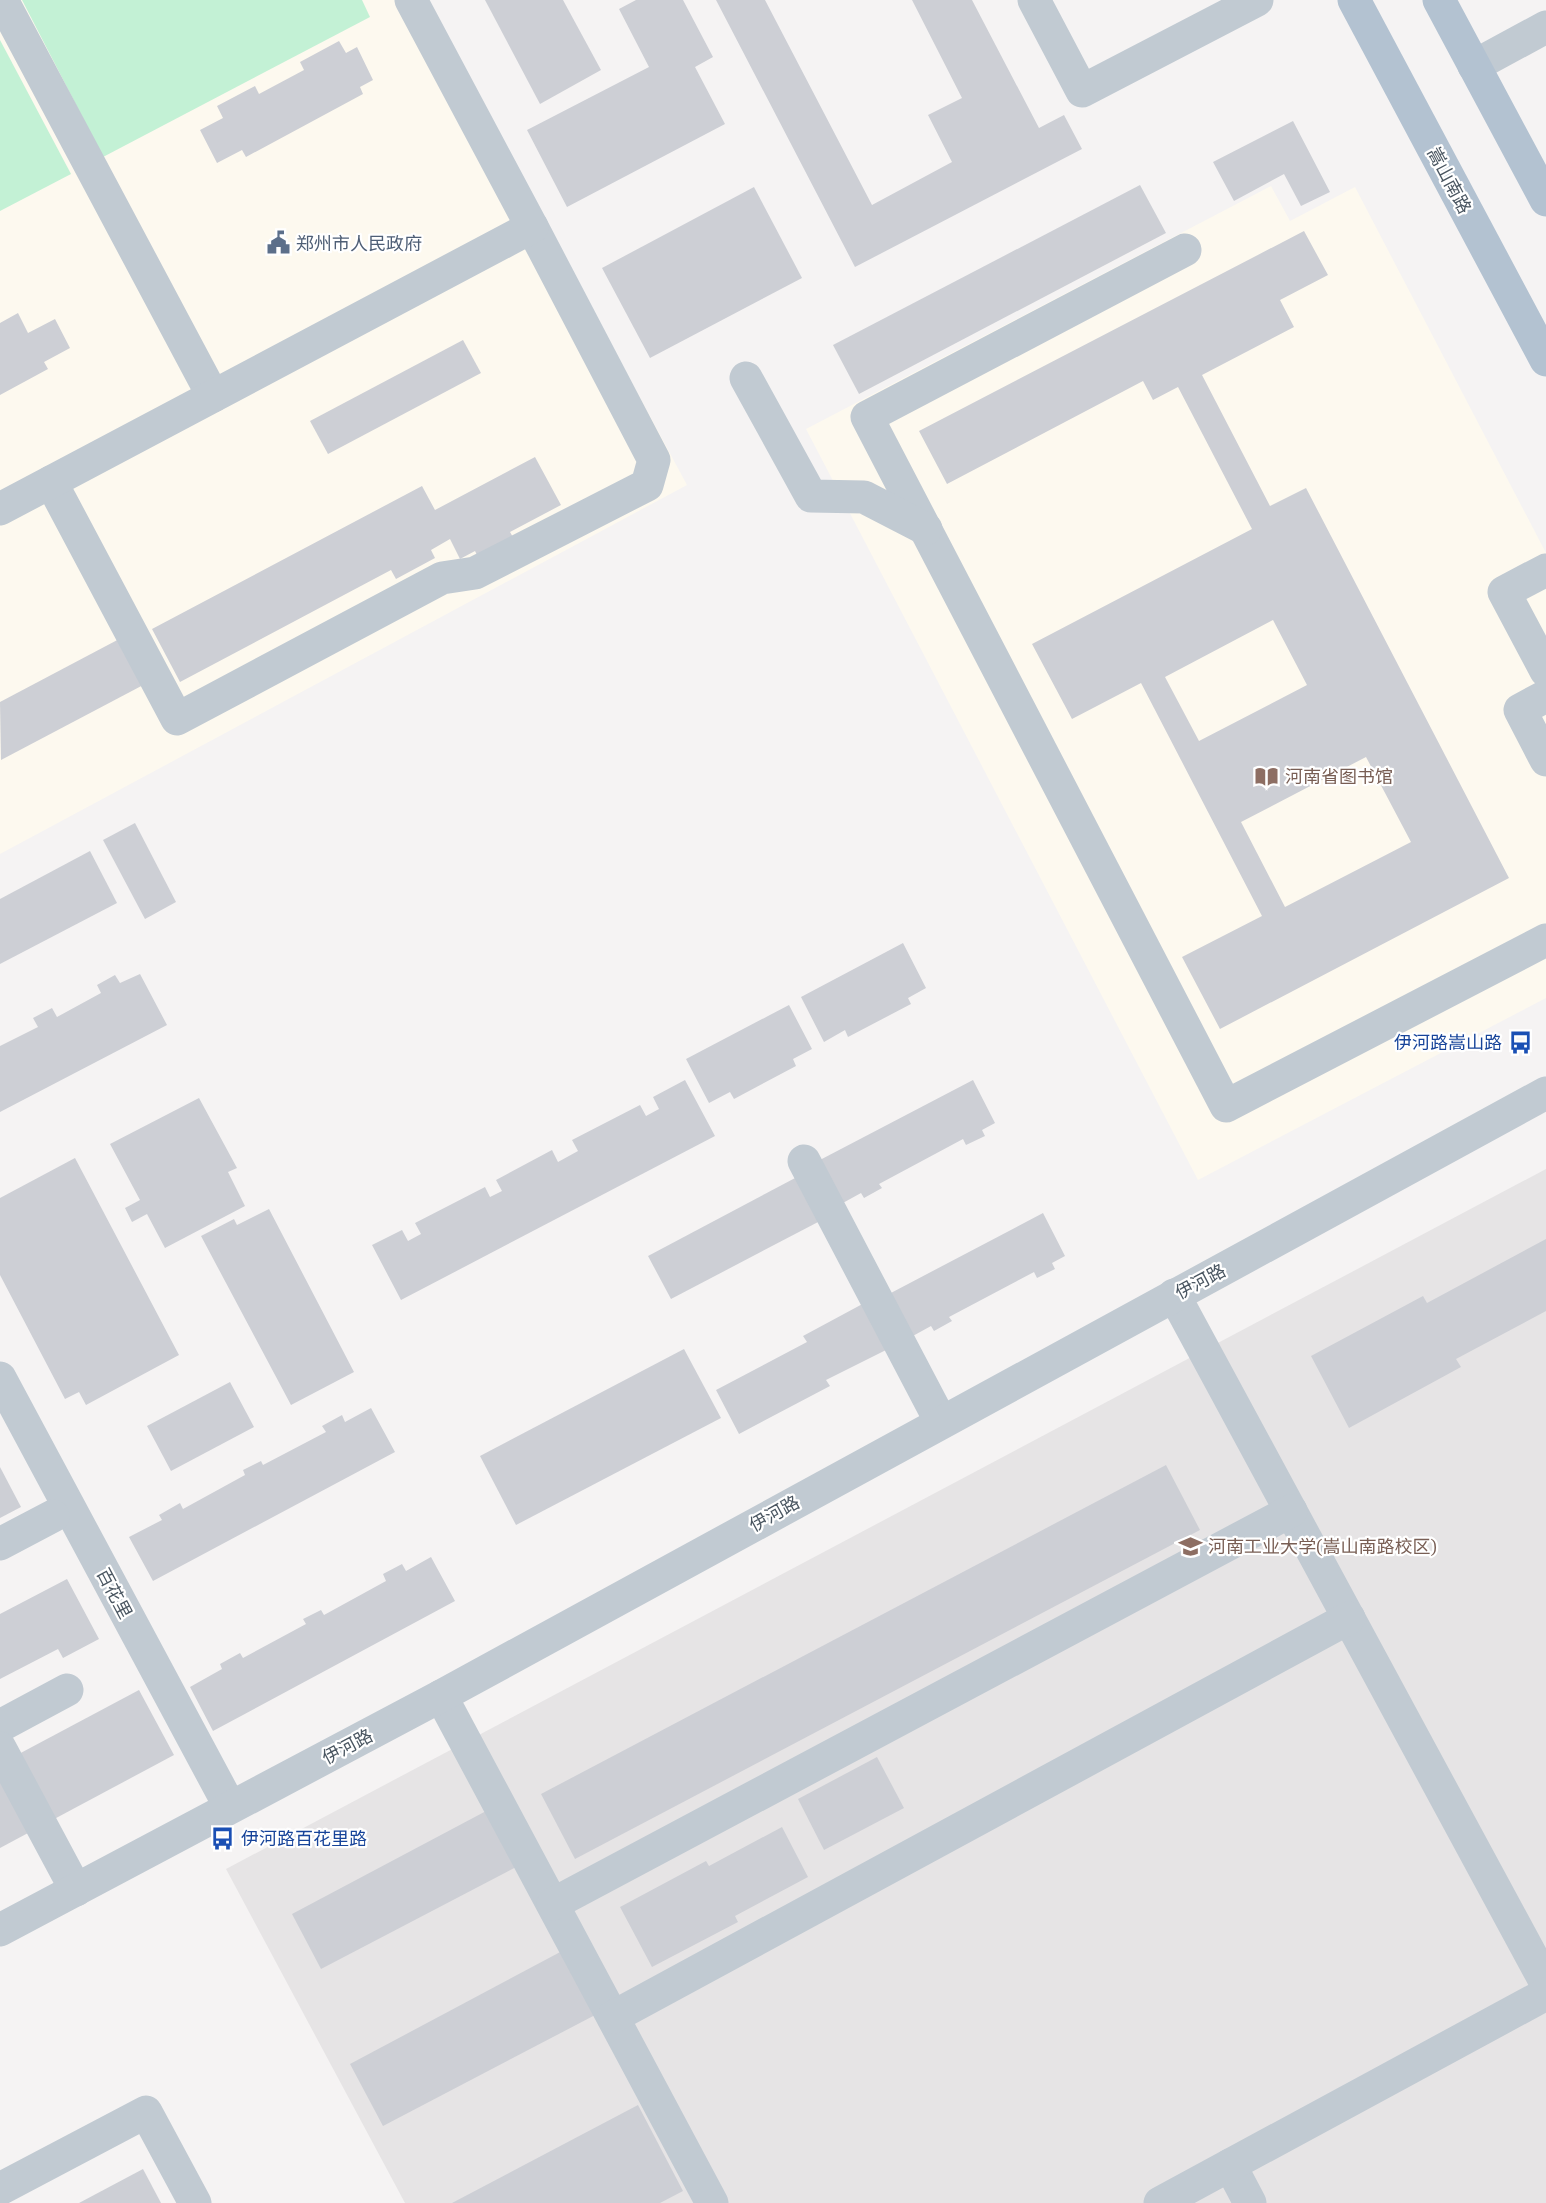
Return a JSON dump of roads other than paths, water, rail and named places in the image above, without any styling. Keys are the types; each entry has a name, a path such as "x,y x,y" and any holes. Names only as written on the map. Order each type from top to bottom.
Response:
{"main road":[{"name":"嵩山南路","path":"1354,0 1546,360"},
{"path":"1439,0 1546,200"}],"street":[{"path":"2,0 213,396"},
{"path":"51,482 177,719 442,578 475,573 647,485 654,460 411,0"},
{"path":"1034,0 1082,91 1257,0"},
{"path":"1474,66 1546,27"},
{"path":"0,509 532,227"},
{"path":"1185,250 867,417 1226,1106 1546,940"},
{"path":"746,378 811,496 864,497 926,529"},
{"path":"1546,570 1504,592 1546,671"},
{"path":"1546,696 1520,710 1546,760"},
{"name":"伊河路","path":"0,1930 441,1696 1546,1094"},
{"path":"804,1161 941,1422"},
{"path":"1174,1295 1546,1983"},
{"name":"百花里","path":"0,1378 230,1808"},
{"path":"553,1904 1291,1511"},
{"path":"0,1544 53,1516"},
{"path":"613,2017 1349,1618"},
{"path":"0,1726 67,1690"},
{"path":"441,1696 712,2203"},
{"path":"0,1748 76,1890"},
{"path":"1160,2203 1546,1994"},
{"path":"0,2189 146,2112 195,2203"},
{"path":"1230,2165 1250,2203"}],"place":[{"name":"郑州市人民政府","path":"278,243"},
{"name":"河南省图书馆","path":"1267,776"},
{"name":"伊河路嵩山路","path":"1520,1042"},
{"name":"河南工业大学(嵩山南路校区)","path":"1190,1546"},
{"name":"伊河路百花里路","path":"223,1838"}]}
